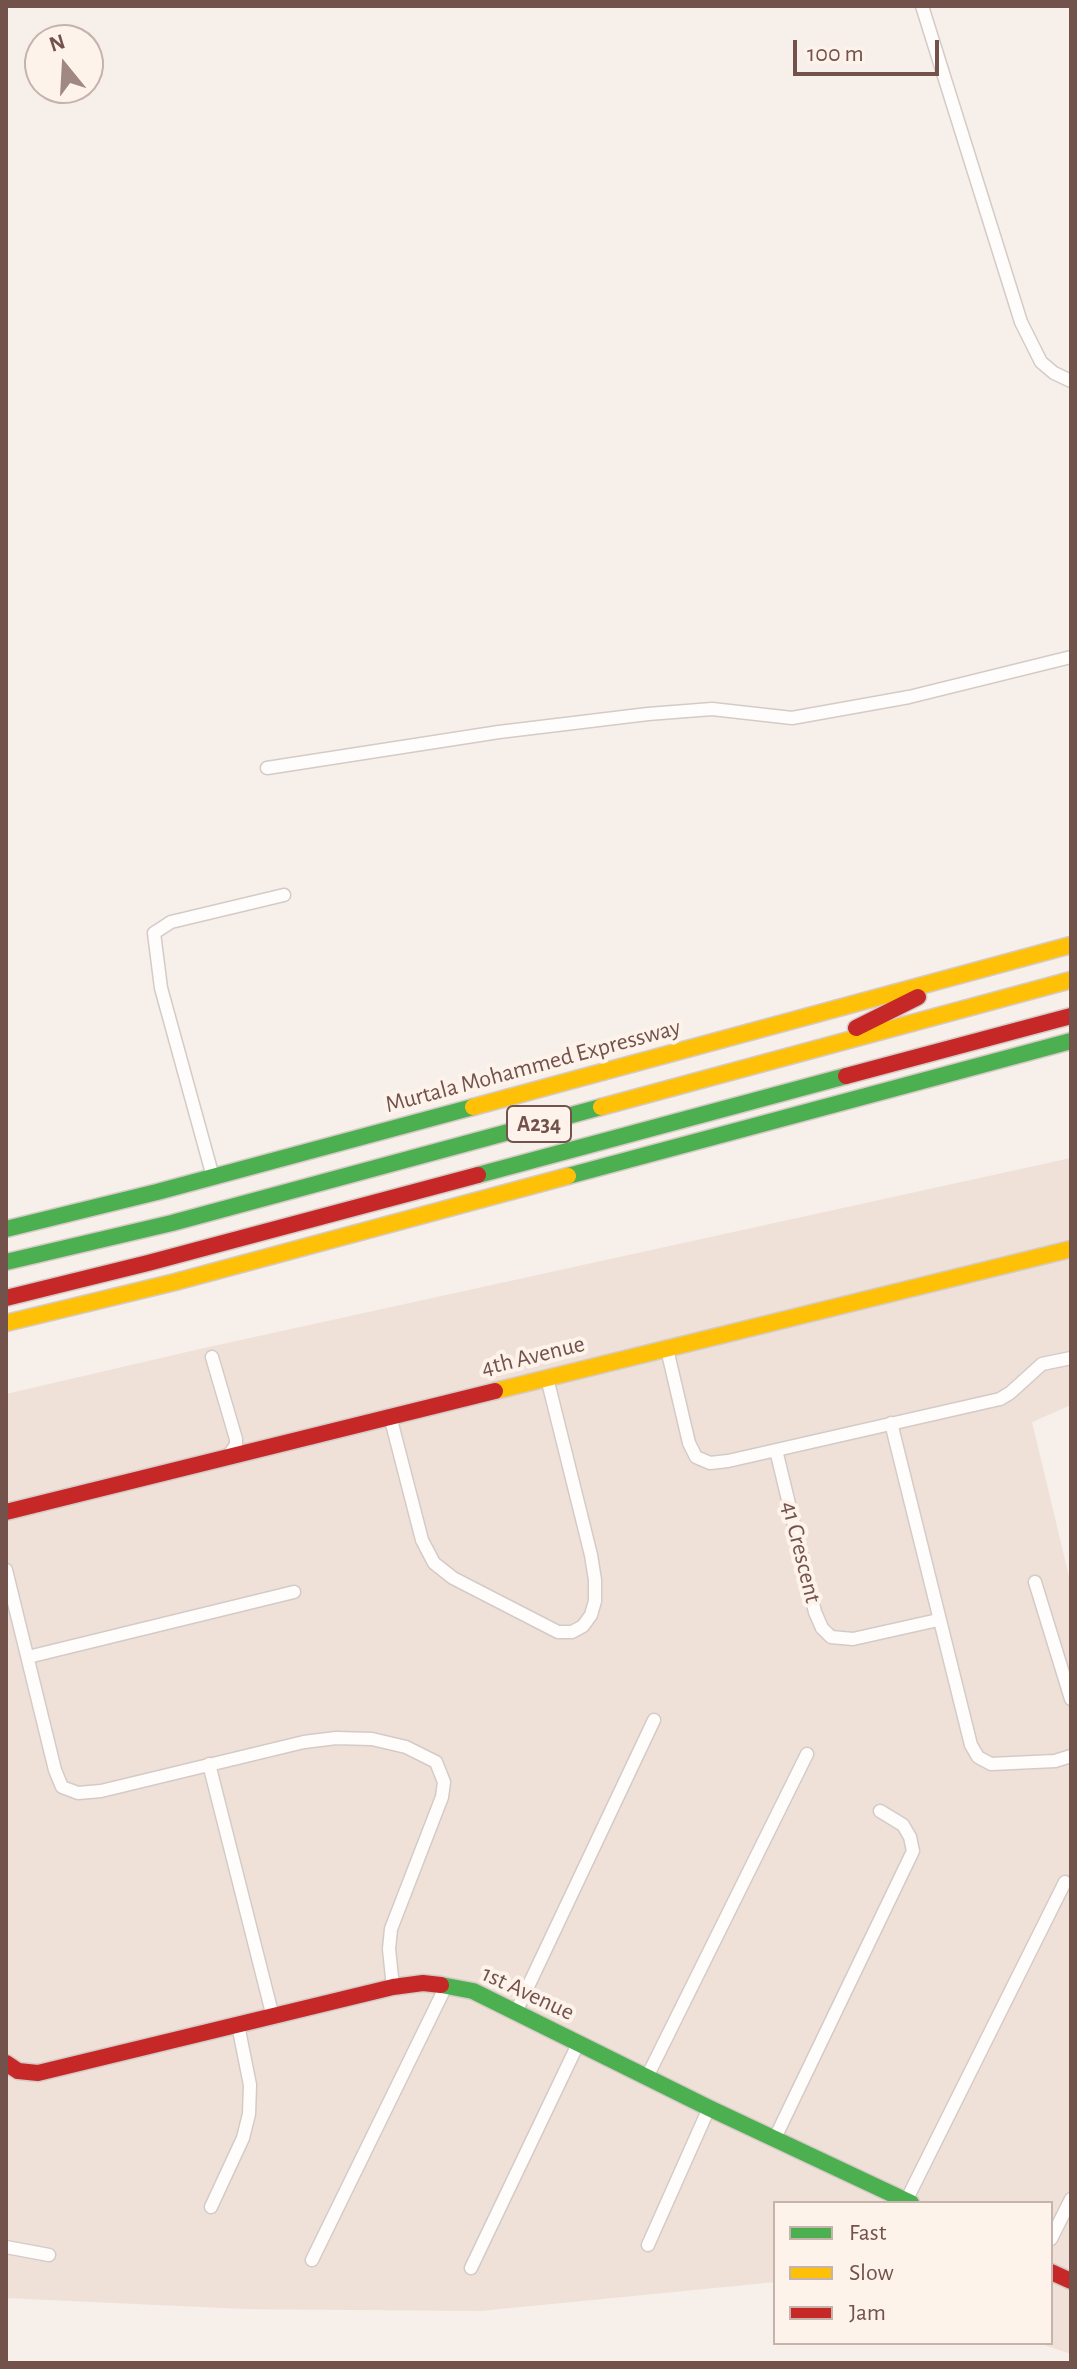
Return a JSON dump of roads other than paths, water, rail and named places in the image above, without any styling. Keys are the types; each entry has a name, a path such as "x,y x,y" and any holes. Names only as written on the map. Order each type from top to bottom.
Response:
{"main road":[{"name":"Murtala Mohammed Expressway","path":"6,1229 213,1177 1071,945"},
{"path":"811,1050 962,975"},
{"name":"A234","path":"6,1262 172,1223 1071,980"},
{"name":"A234","path":"6,1298 148,1263 1071,1016"},
{"path":"6,1323 175,1282 1071,1041"},
{"path":"826,1083 978,1066"},
{"name":"4th Avenue","path":"6,1512 1071,1249"},
{"name":"1st Avenue","path":"6,2063 18,2071 38,2073 393,1987 423,1983 446,1986 473,1991 774,2140 906,2201"}],"street":[{"path":"922,6 1021,322 1041,362 1071,381"},
{"path":"267,768 514,730 648,714 712,709 792,718 909,697 1071,657"},
{"path":"213,1177 161,988 154,933 171,922 284,895"},
{"path":"667,1349 689,1443 696,1457 710,1463 1000,1399 1042,1364 1071,1358"},
{"path":"212,1357 236,1439 236,1445 228,1456"},
{"path":"390,1416 422,1540 434,1563 453,1578 558,1632 572,1632 583,1626 591,1615 595,1580 547,1378"},
{"path":"891,1423 971,1745 978,1757 991,1764 1055,1761 1071,1756"},
{"name":"41 Crescent","path":"776,1450 815,1612 822,1628 831,1637 853,1639 938,1620"},
{"path":"6,1570 55,1770 62,1787 78,1793 101,1791 304,1742 336,1738 372,1739 406,1747 436,1762 444,1782 442,1797 391,1929 389,1949 393,1987"},
{"path":"1035,1582 1071,1699"},
{"path":"28,1657 294,1592"},
{"path":"516,2012 654,1720"},
{"path":"647,2077 807,1754"},
{"path":"209,1764 273,2017"},
{"path":"774,2140 913,1851 903,1825 880,1811"},
{"path":"908,2201 1065,1882"},
{"path":"312,2260 446,1986"},
{"path":"211,2207 243,2138 249,2114 250,2085 238,2025"},
{"path":"471,2268 578,2044"},
{"path":"648,2245 709,2108"},
{"path":"1053,2235 1071,2199"},
{"path":"6,2247 49,2255"}]}
